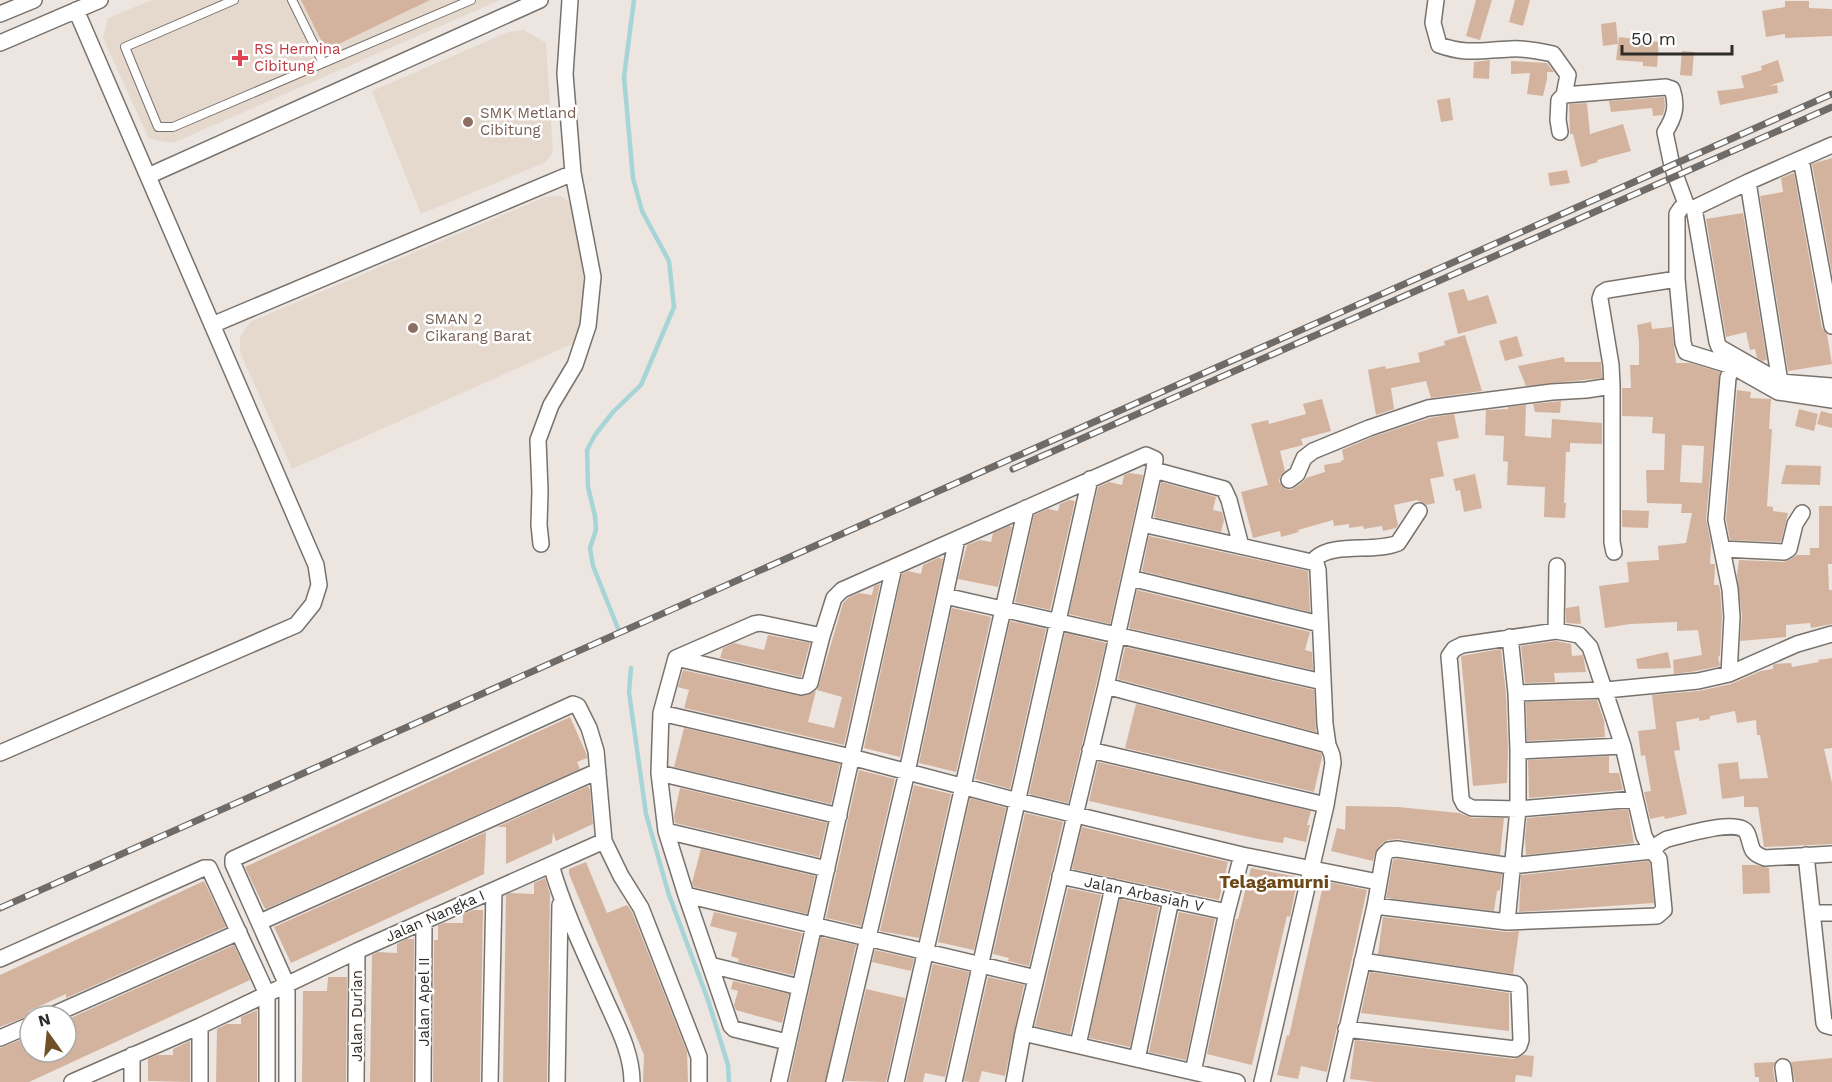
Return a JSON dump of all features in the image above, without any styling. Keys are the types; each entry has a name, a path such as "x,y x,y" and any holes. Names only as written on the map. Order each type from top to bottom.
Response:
{"street":[{"path":"0,14 34,0"},
{"path":"0,43 100,0"},
{"path":"148,176 540,0"},
{"path":"541,544 538,440 551,405 575,365 588,326 593,277 573,173 565,74 570,0"},
{"path":"1436,0 1433,22 1439,45 1463,51 1478,52 1512,48 1553,54 1568,75 1564,94 1560,98 1558,107 1560,132"},
{"path":"0,753 297,625 313,604 319,585 316,565 76,10"},
{"path":"1564,94 1669,88 1672,91 1676,105 1674,116 1665,132 1667,148 1686,204 1677,214 1677,279 1683,343 1686,352 1732,366 1778,392 1832,400"},
{"path":"1832,145 1694,208 1719,347 1780,382 1832,386"},
{"path":"1801,159 1832,326"},
{"path":"212,325 573,173"},
{"path":"1748,182 1780,382"},
{"path":"1614,552 1612,542 1611,365 1600,299 1602,293 1607,290 1677,279"},
{"path":"1729,674 1730,589 1716,520 1728,378 1732,366"},
{"path":"1288,480 1297,474 1304,458 1313,452 1369,428 1428,408 1612,386"},
{"path":"676,658 801,687 806,686 810,683 822,636 837,593 1146,455 1155,459 1106,686 1023,1033 1014,1082"},
{"path":"1154,470 1224,489 1241,546"},
{"path":"954,1082 1090,479"},
{"path":"896,1082 1026,508"},
{"path":"1262,1082 1326,805 1333,763 1325,724 1316,558 1335,550 1374,549 1398,543 1419,511"},
{"path":"1722,549 1784,552 1789,549 1795,524 1802,513"},
{"path":"1142,524 1316,563"},
{"path":"834,1082 907,772 957,539"},
{"path":"1556,631 1557,566"},
{"path":"778,1082 894,567"},
{"path":"1130,578 1320,624"},
{"path":"945,596 1323,682"},
{"path":"676,658 760,623 822,636"},
{"path":"1375,906 1507,922 1657,916 1664,910 1659,859 1644,836 1623,746 1590,647 1579,635 1556,631 1462,645 1454,649 1449,656 1461,798 1464,804 1472,808 1518,808 1635,799"},
{"path":"1516,693 1606,690 1698,681 1729,674 1797,644 1832,634"},
{"path":"1507,922 1518,808 1516,693 1510,637"},
{"path":"676,658 661,713 658,773 666,831 732,1028 787,1042"},
{"path":"1106,686 1328,745"},
{"path":"287,1082 287,985 233,864 233,859 575,704 589,728 596,751 604,841 621,876 641,908 699,1057 699,1082"},
{"path":"661,713 851,757 1018,801 1242,855 1378,882"},
{"path":"1518,751 1623,746"},
{"path":"1090,750 1326,805"},
{"path":"260,922 598,771"},
{"path":"658,773 838,816"},
{"path":"1335,1082 1375,906 1384,855 1389,850 1397,849 1511,866 1652,851 1667,839 1726,826 1738,826 1747,833 1751,848 1756,855 1765,858 1832,854"},
{"path":"666,831 827,869"},
{"name":"Jalan Nangka I","path":"72,1082 200,1026 357,951 604,841"},
{"path":"1193,1072 1227,912 1242,855"},
{"path":"1806,855 1813,914 1825,971 1824,1023 1832,1027"},
{"path":"551,865 561,899 626,1047 632,1082"},
{"path":"0,959 204,868 209,868 267,994 267,1082"},
{"name":"Jalan Arbasiah V","path":"1060,876 1227,912"},
{"path":"1078,1045 1113,887"},
{"path":"490,1082 494,890"},
{"path":"686,895 1036,978"},
{"path":"557,1082 561,899"},
{"path":"1137,1059 1171,900"},
{"path":"1813,914 1832,913"},
{"name":"Jalan Apel II","path":"423,1082 424,921"},
{"path":"77,1004 239,932"},
{"name":"Jalan Durian","path":"356,1082 357,951"},
{"path":"1346,1029 1515,1049 1521,1040 1519,988 1516,984 1362,961"},
{"path":"710,965 799,987"},
{"path":"200,1026 200,1082"},
{"path":"0,1038 18,1030"},
{"path":"1023,1033 1237,1082"},
{"path":"132,1055 132,1082"}],"lane":[{"path":"234,0 125,47 159,128 173,128 471,0"},
{"path":"292,0 323,63"}],"shaded area":[{"name":"RS Hermina Cibitung","path":"152,0 500,0 173,143 149,139 103,38 108,18"},
{"name":"SMK Metland Cibitung","path":"524,30 546,43 553,152 546,162 421,214 372,91 508,32"},
{"name":"SMAN 2 Cikarang Barat","path":"561,196 571,204 579,237 584,286 579,333 574,343 292,469 240,352 240,337 250,322 545,197"}],"building":[{"path":"301,0 430,0 326,50"},
{"path":"1476,0 1492,0 1480,40 1466,36"},
{"path":"1515,0 1530,0 1523,26 1509,22"},
{"path":"1785,1 1809,1 1809,8 1832,9 1832,36 1785,38 1785,34 1766,37 1762,11 1785,7"},
{"path":"1616,22 1618,44 1603,46 1601,24"},
{"path":"1619,37 1659,42 1657,67 1643,66 1643,62 1616,60"},
{"path":"1682,51 1694,52 1692,76 1680,75"},
{"path":"1490,60 1489,79 1473,78 1474,62"},
{"path":"1778,60 1784,81 1769,86 1777,85 1778,93 1720,105 1717,91 1744,88 1741,76 1762,70 1761,66"},
{"path":"1511,61 1547,63 1554,72 1547,72 1543,96 1527,94 1530,73 1511,74"},
{"path":"1664,97 1663,115 1653,116 1652,108 1611,112 1609,101"},
{"path":"1450,98 1453,120 1441,122 1437,100"},
{"path":"1587,103 1590,134 1623,124 1631,151 1581,167 1573,134 1570,134 1569,104"},
{"path":"1832,158 1832,273 1812,164"},
{"path":"1567,170 1570,183 1550,186 1548,173"},
{"path":"1794,173 1822,328 1827,334 1832,364 1788,371 1760,196 1783,192 1781,178"},
{"path":"1743,213 1767,360 1762,361 1757,358 1755,349 1750,350 1746,332 1726,337 1706,219"},
{"path":"1464,289 1468,301 1488,295 1497,323 1458,334 1448,293"},
{"path":"1651,322 1652,329 1672,327 1676,363 1690,363 1720,372 1706,519 1711,544 1710,564 1715,564 1714,585 1719,585 1720,590 1722,617 1720,656 1718,657 1720,666 1696,671 1674,674 1673,660 1702,655 1698,630 1677,631 1677,622 1630,624 1605,628 1599,586 1629,582 1627,562 1659,560 1658,546 1686,543 1692,513 1681,513 1682,504 1647,503 1646,470 1664,470 1665,434 1652,433 1653,417 1622,416 1622,388 1631,388 1630,365 1639,365 1637,325","holes":["1682,445 1704,446 1702,483 1680,482"]},
{"path":"1465,335 1482,391 1431,398 1426,381 1391,388 1394,409 1376,415 1368,370 1420,362 1418,353 1445,345 1444,341"},
{"path":"1517,336 1523,356 1505,361 1499,341"},
{"path":"1564,357 1565,362 1601,362 1602,378 1526,386 1518,366"},
{"path":"1737,390 1751,392 1750,398 1771,399 1769,429 1772,429 1767,506 1773,507 1773,511 1788,513 1781,542 1730,540 1726,519"},
{"path":"1322,399 1331,431 1301,439 1303,445 1280,451 1285,471 1279,482 1282,486 1291,490 1306,478 1325,472 1324,465 1344,460 1342,450 1372,437 1430,418 1454,414 1459,438 1437,442 1444,476 1430,479 1435,503 1426,505 1417,500 1394,505 1398,525 1396,528 1383,531 1382,526 1364,529 1363,526 1349,528 1349,524 1334,526 1333,520 1281,537 1280,531 1253,538 1241,492 1268,485 1251,424 1268,420 1269,424 1306,414 1303,404"},
{"path":"1561,401 1560,413 1535,412 1533,404"},
{"path":"1526,405 1525,436 1551,438 1552,419 1602,423 1602,444 1570,443 1570,452 1566,452 1565,518 1544,517 1545,487 1507,485 1508,462 1503,461 1504,436 1485,435 1486,410"},
{"path":"1799,409 1818,414 1814,431 1795,426"},
{"path":"1821,411 1832,414 1832,428 1817,424"},
{"path":"1786,465 1821,466 1820,485 1781,484"},
{"path":"1130,473 1143,475 1110,624 1069,614 1098,487 1109,482 1122,485 1124,475"},
{"path":"1475,474 1482,508 1464,512 1460,490 1456,491 1453,479"},
{"path":"1161,482 1216,497 1213,510 1222,512 1224,520 1221,532 1154,517"},
{"path":"1069,500 1075,501 1050,610 1015,602 1034,515 1048,509 1058,511 1060,504"},
{"path":"1819,506 1832,506 1832,564 1828,564 1829,590 1832,590 1832,624 1811,628 1810,623 1786,625 1786,637 1740,641 1742,616 1737,575 1739,560 1784,562 1797,555 1810,555 1810,548 1819,548"},
{"path":"1622,510 1649,511 1648,528 1622,527"},
{"path":"1009,526 1012,527 998,587 958,579 967,545 980,540 991,542 993,533"},
{"path":"1149,536 1308,571 1310,612 1142,571"},
{"path":"938,558 943,559 900,757 864,748 902,574 908,571 921,574 923,565"},
{"path":"880,584 844,745 684,708 689,690 678,687 683,670 799,696 816,691 808,722 834,728 842,697 817,690 843,603 859,593 872,595 874,586"},
{"path":"1137,590 1310,632 1305,650 1312,652 1313,670 1129,628"},
{"path":"1579,606 1581,624 1566,623 1566,608"},
{"path":"952,608 991,617 956,772 919,763"},
{"path":"1010,621 1046,629 1010,789 975,779"},
{"path":"1065,633 1106,643 1068,803 1029,794"},
{"path":"768,635 810,643 801,677 720,658 723,648 734,643 764,650"},
{"path":"1556,641 1571,644 1572,656 1583,655 1586,672 1554,673 1555,682 1525,683 1521,646"},
{"path":"1125,647 1314,690 1316,732 1118,679"},
{"path":"1501,649 1506,694 1507,783 1473,786 1461,656"},
{"path":"1668,652 1671,668 1638,669 1636,659"},
{"path":"1832,658 1832,748 1824,749 1832,783 1832,844 1764,847 1758,807 1744,807 1744,796 1722,799 1718,764 1738,762 1740,779 1768,778 1760,735 1757,735 1756,720 1737,723 1735,711 1710,716 1710,719 1699,721 1699,718 1676,722 1680,750 1674,751 1687,814 1665,819 1664,816 1650,819 1644,792 1651,791 1645,755 1641,756 1638,731 1656,729 1652,695 1699,691 1731,684 1761,671 1773,669 1775,664 1791,663 1792,667"},
{"path":"1597,700 1604,721 1605,737 1527,741 1526,702"},
{"path":"1136,704 1321,753 1314,792 1125,748"},
{"path":"570,717 587,758 577,762 580,769 266,909 264,907 245,867"},
{"path":"684,728 840,764 831,804 674,767"},
{"path":"1609,756 1609,773 1619,773 1623,790 1529,798 1528,760"},
{"path":"1098,762 1311,811 1306,842 1284,837 1283,843 1258,839 1089,801"},
{"path":"859,770 895,779 861,926 826,918"},
{"path":"914,785 951,794 919,938 880,931"},
{"path":"588,786 593,824 556,841 553,832 552,843 506,864 506,827 497,827"},
{"path":"680,788 827,823 819,857 675,823 674,816"},
{"path":"970,798 1006,808 974,950 938,942"},
{"path":"1346,806 1398,807 1459,813 1472,818 1504,818 1500,855 1398,839 1382,843 1373,861 1331,851 1337,828 1345,830"},
{"path":"1628,809 1634,843 1526,855 1527,818"},
{"path":"1025,813 1063,822 1029,966 1008,961 1009,958 993,954"},
{"path":"1082,827 1228,862 1219,900 1072,869"},
{"path":"486,832 484,874 291,963 274,927"},
{"path":"701,849 815,876 807,914 694,887 692,883"},
{"path":"1393,860 1502,874 1494,911 1386,898"},
{"path":"1648,861 1654,903 1519,912 1521,875"},
{"path":"586,862 607,913 627,905 632,912 687,1052 688,1082 643,1082 644,1055 569,874 569,869"},
{"path":"1742,865 1769,868 1770,893 1743,894"},
{"path":"1251,868 1298,877 1252,1065 1207,1054 1236,919 1238,919"},
{"path":"545,878 550,894 547,1082 503,1082 506,895 510,893 534,894 534,883"},
{"path":"204,881 226,927 66,998 66,994 44,1004 18,1004 18,1020 0,1027 0,975"},
{"path":"1324,881 1367,890 1327,1072 1301,1066 1298,1079 1277,1075 1287,1035 1289,1036"},
{"path":"1068,888 1101,895 1070,1034 1035,1026"},
{"path":"1120,899 1159,907 1130,1047 1089,1038"},
{"path":"483,910 480,1082 433,1082 434,940 438,940 438,925 463,923 463,914"},
{"path":"714,912 802,933 793,975 738,962 739,959 731,956 737,933 710,926"},
{"path":"1179,912 1215,919 1186,1060 1149,1052"},
{"path":"1383,917 1506,932 1519,931 1513,974 1378,954"},
{"path":"821,937 856,945 825,1082 789,1082"},
{"path":"407,939 414,939 413,1082 370,1082 372,955 378,952 397,953 397,944"},
{"path":"234,945 250,980 78,1059 78,1015"},
{"path":"875,950 914,959 911,971 872,962"},
{"path":"933,964 969,972 945,1077 925,1073 923,1082 906,1082"},
{"path":"1370,972 1509,993 1509,1031 1361,1013"},
{"path":"328,977 347,977 346,1082 302,1082 303,991 327,991"},
{"path":"988,977 1024,985 1005,1076 982,1071 979,1082 964,1081"},
{"path":"733,981 789,994 782,1023 736,1010 734,1005 738,991 731,989"},
{"path":"866,989 905,998 886,1082 844,1081"},
{"path":"257,1010 257,1082 216,1082 217,1029 227,1024 241,1024 241,1017"},
{"path":"1355,1040 1514,1059 1523,1055 1534,1056 1532,1077 1516,1075 1515,1082 1375,1082 1350,1079"},
{"path":"18,1041 18,1064 68,1064 29,1082 0,1082 0,1048"},
{"path":"190,1041 190,1082 148,1081 148,1059 158,1055 173,1055 173,1049"},
{"path":"1832,1058 1832,1082 1795,1082 1791,1062"},
{"path":"1775,1062 1773,1068 1775,1082 1759,1082 1759,1077 1755,1077 1754,1063"}],"waterway":[{"path":"619,631 593,566 590,548 596,530 588,487 587,450 595,435 613,412 641,385 674,307 669,261 642,211 633,178 624,77 634,0"},
{"path":"631,668 629,692 646,814 669,895 708,1000 728,1065 729,1082"}],"railway":[{"path":"0,908 1832,94"},
{"path":"1013,469 1832,107"}],"place":[{"name":"RS Hermina Cibitung","path":"240,58"},
{"name":"SMK Metland Cibitung","path":"468,122"},
{"name":"SMAN 2 Cikarang Barat","path":"413,328"}],"district":[{"name":"Telagamurni","path":"1274,881"}]}
